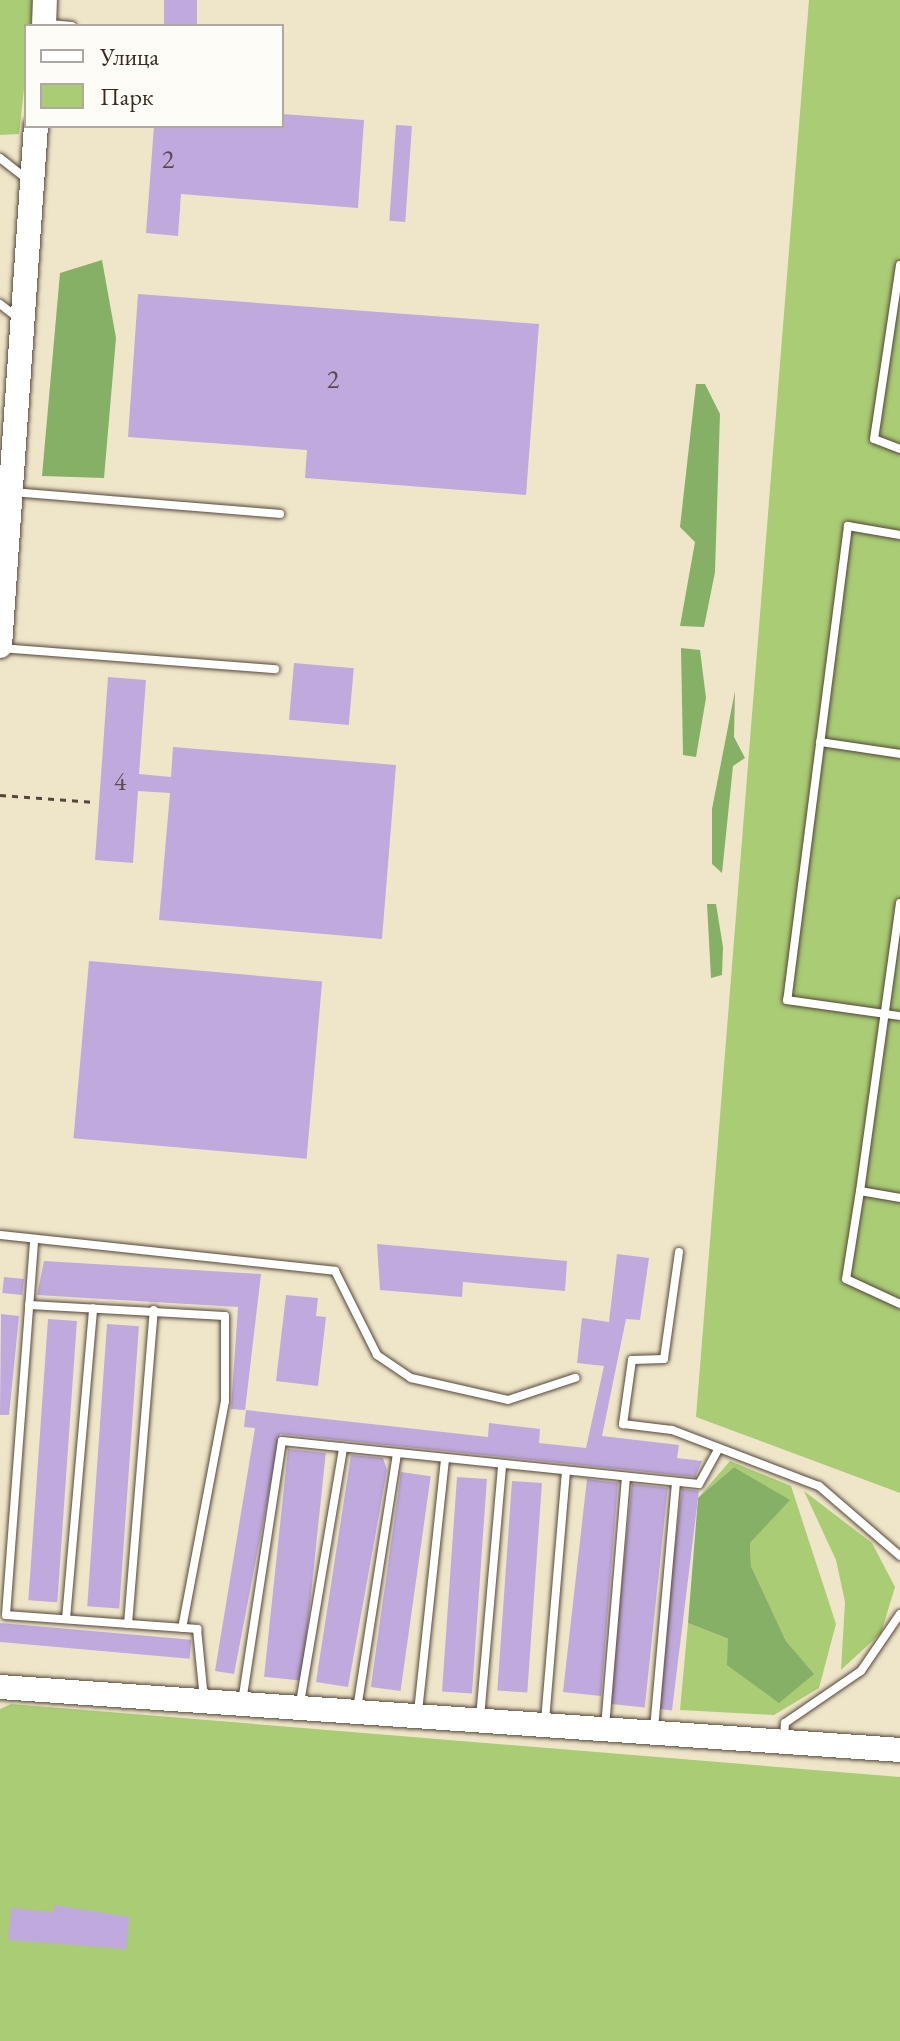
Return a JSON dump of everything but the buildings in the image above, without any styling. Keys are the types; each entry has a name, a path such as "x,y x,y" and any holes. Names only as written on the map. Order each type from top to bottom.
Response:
{"main road":[{"path":"0,647 13,492 8,414 10,314 32,184 36,128"},
{"path":"0,1687 654,1730 900,1750"}],"lane":[{"path":"44,17 66,24"},
{"path":"0,158 32,184"},
{"path":"900,265 896,312 874,439 900,449"},
{"path":"0,304 10,314"},
{"path":"13,492 280,514"},
{"path":"900,535 848,526 787,1000 900,1016"},
{"path":"0,647 275,669"},
{"path":"820,742 900,754"},
{"path":"900,903 846,1279 900,1304"},
{"path":"860,1191 900,1198"},
{"path":"0,1235 34,1242 335,1271 377,1355 411,1378 508,1400 575,1378"},
{"path":"34,1242 6,1615 197,1629 204,1700"},
{"path":"679,1252 664,1359 632,1360 623,1424 672,1430 819,1486 900,1556"},
{"path":"29,1305 225,1316 225,1401 182,1628"},
{"path":"66,1619 93,1308"},
{"path":"128,1624 154,1310"},
{"path":"242,1703 282,1441 699,1484 719,1448"},
{"path":"299,1707 343,1448"},
{"path":"357,1711 397,1453"},
{"path":"418,1714 445,1458"},
{"path":"480,1719 502,1464"},
{"path":"545,1723 566,1471"},
{"path":"605,1727 626,1477"},
{"path":"654,1730 676,1482"},
{"path":"784,1741 785,1723 861,1671 900,1614"}],"path":[{"path":"0,795 95,802"}],"green space":[{"path":"0,0 34,0 31,24 24,24 24,89 19,134 0,135"},
{"path":"809,0 900,0 900,1493 696,1417"},
{"path":"102,260 116,338 104,478 42,476 60,273"},
{"path":"696,384 705,384 720,414 715,572 704,627 680,626 695,542 680,527"},
{"path":"681,648 700,650 706,698 696,757 683,755"},
{"path":"735,691 734,737 745,758 733,766 722,873 712,864 712,809"},
{"path":"707,904 716,904 723,947 722,975 711,978"},
{"path":"730,1461 791,1486 836,1624 819,1688 774,1715 680,1710 688,1623 813,1674 786,1641 751,1566 750,1543 789,1500 734,1467 698,1498"},
{"path":"734,1467 790,1500 750,1543 751,1566 786,1641 814,1674 779,1703 727,1665 728,1639 688,1623 698,1498"},
{"path":"804,1491 872,1543 895,1587 881,1633 841,1670 845,1602 836,1560"},
{"path":"11,1704 900,1777 900,2041 0,2041 0,1709"}]}
